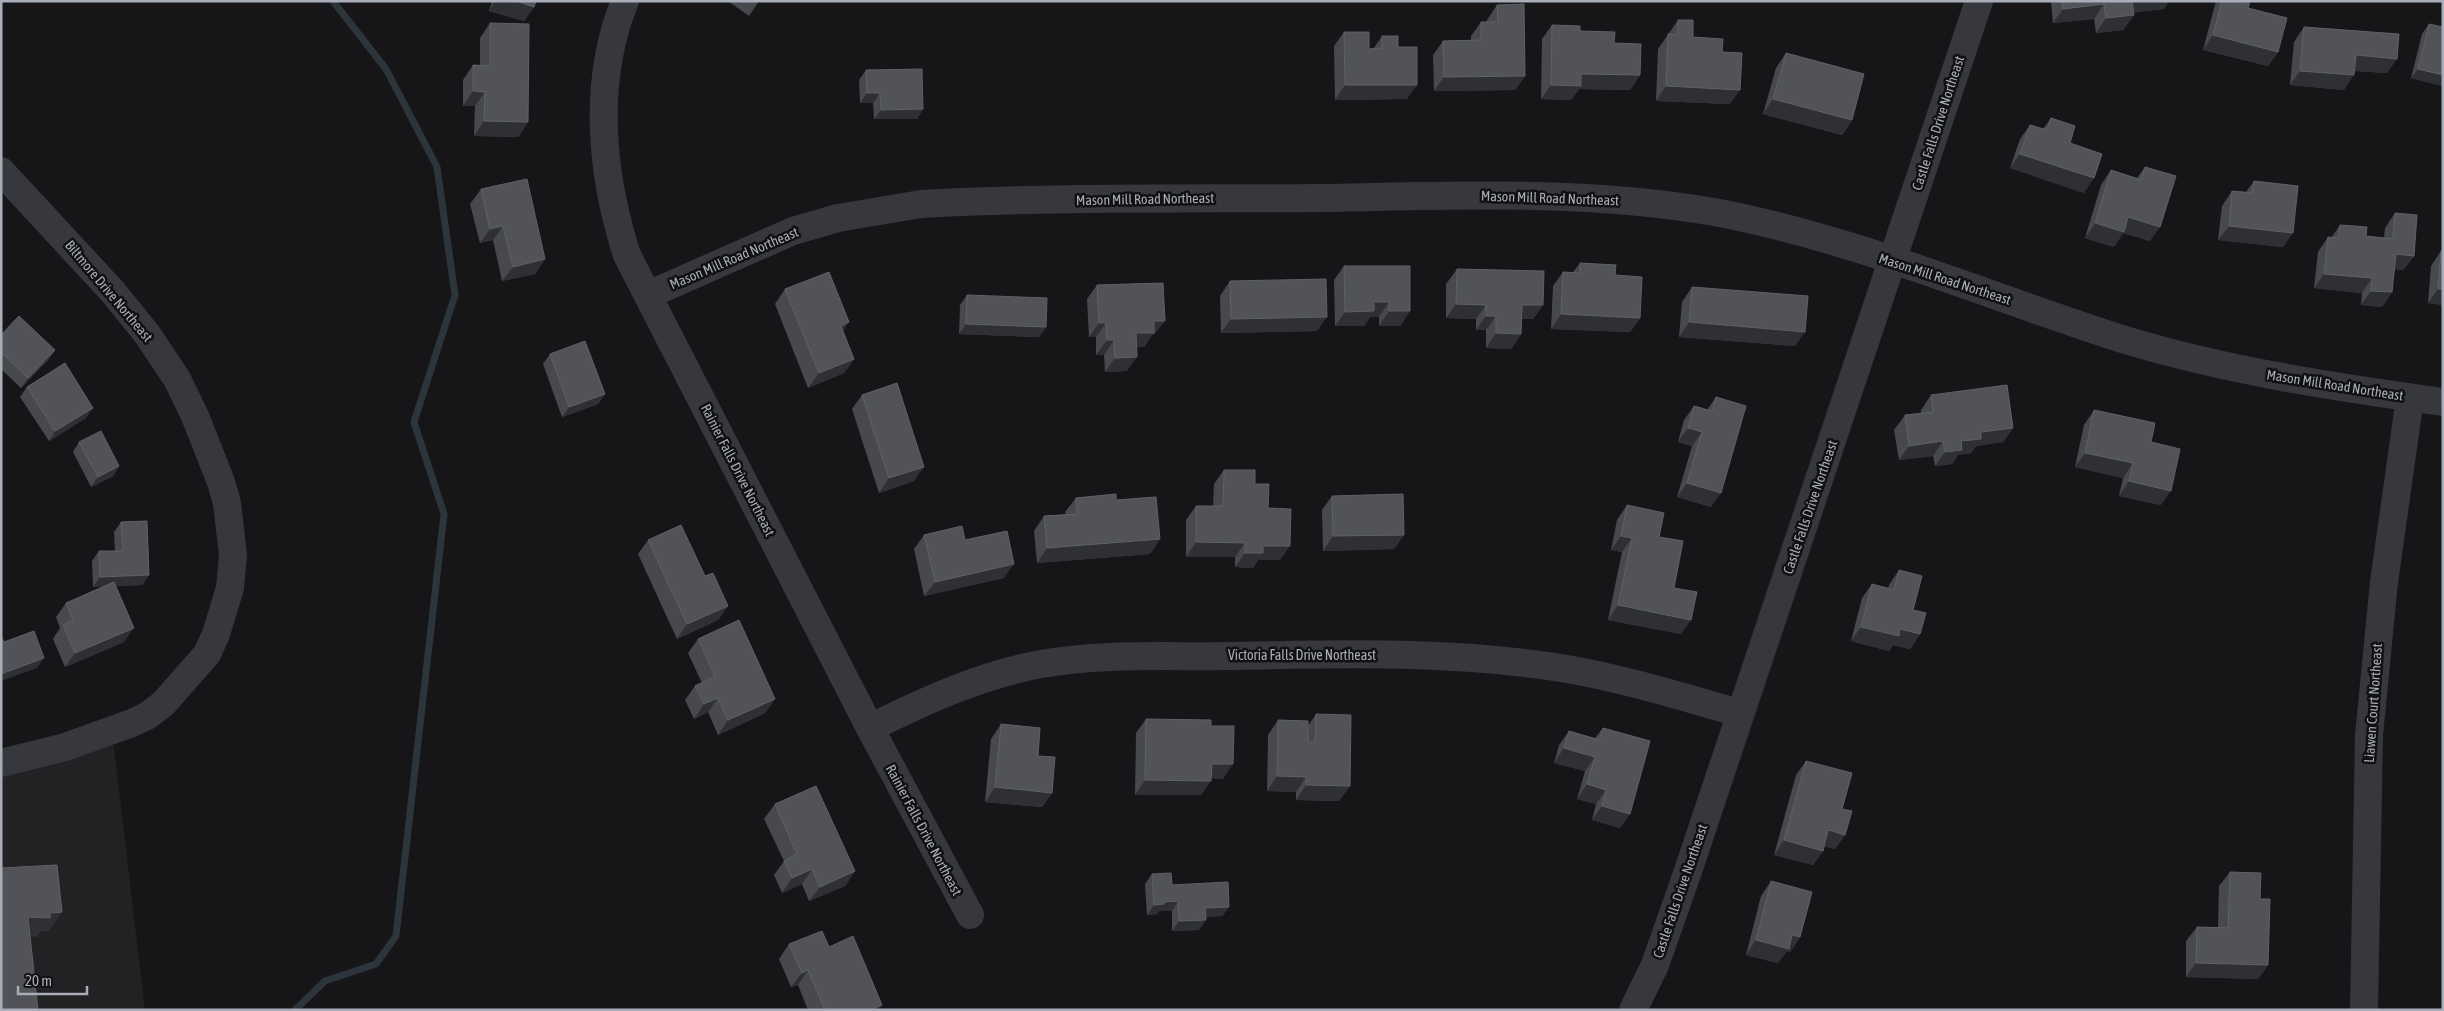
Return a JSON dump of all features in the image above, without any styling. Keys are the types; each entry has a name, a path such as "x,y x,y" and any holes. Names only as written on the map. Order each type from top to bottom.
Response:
{"street":[{"name":"Rainier Falls Drive Northeast","path":"624,1 608,63 604,124 606,170 614,215 627,255 870,728 970,915"},
{"name":"Castle Falls Drive Northeast","path":"1633,1010 1655,965 1675,908 1813,503 1978,1"},
{"name":"Biltmore Drive Northeast","path":"1,171 114,292 147,334 177,379 195,416 221,482 227,503 233,555 230,588 216,634 207,654 163,704 147,716 132,723 65,747 1,763"},
{"name":"Mason Mill Road Northeast","path":"648,295 793,231 838,218 902,207 965,202 1512,195 1629,201 1715,212 1814,236 2122,339 2183,356 2277,377 2443,402"},
{"name":"Liawen Court Northeast","path":"2364,1010 2369,735 2384,582 2410,398"},
{"name":"Victoria Falls Drive Northeast","path":"870,728 914,706 987,677 1040,664 1140,657 1368,654 1492,660 1568,669 1644,686 1740,713"}],"shaded area":[{"path":"112,731 145,1010 1,1010 1,763"}],"building":[{"path":"516,1 536,1 534,7"},
{"path":"2062,1 2132,1 2134,15 2106,18 2104,4 2063,9"},
{"path":"2222,1 2250,1 2248,8 2287,18 2278,52 2213,35"},
{"path":"1524,4 1525,76 1444,77 1443,41 1481,40 1481,22 1498,22 1497,5"},
{"path":"1678,20 1693,20 1693,37 1723,39 1722,52 1742,53 1740,90 1666,86 1668,34 1677,35"},
{"path":"490,23 529,24 528,122 484,121 485,92 473,91 473,65 490,66"},
{"path":"2429,24 2443,27 2443,75 2418,69"},
{"path":"1552,25 1580,26 1580,31 1615,32 1614,43 1641,44 1640,75 1581,74 1581,86 1551,85"},
{"path":"2304,27 2399,34 2397,59 2356,55 2354,75 2300,71"},
{"path":"1344,32 1369,32 1369,49 1382,48 1382,36 1398,36 1398,47 1417,47 1417,85 1345,85"},
{"path":"1786,53 1864,74 1852,120 1773,99"},
{"path":"922,69 923,109 881,110 880,93 867,93 866,70"},
{"path":"2051,118 2075,126 2070,143 2102,154 2094,178 2020,154 2030,125 2047,130"},
{"path":"2145,167 2176,176 2160,227 2128,217 2124,232 2095,223 2111,170 2141,180"},
{"path":"527,179 545,259 513,267 503,226 490,229 481,189"},
{"path":"2254,181 2298,186 2293,233 2229,226 2232,191 2252,193"},
{"path":"2395,213 2417,215 2414,256 2396,254 2392,292 2371,291 2372,278 2324,274 2328,237 2338,238 2340,225 2367,227 2366,236 2393,239"},
{"path":"2441,251 2443,251 2443,289 2438,289"},
{"path":"1580,263 1616,265 1615,275 1642,277 1640,318 1561,314 1563,272 1580,273"},
{"path":"1344,266 1410,266 1410,311 1389,311 1389,302 1374,302 1374,311 1345,312"},
{"path":"1457,269 1544,271 1543,305 1522,305 1521,334 1496,333 1496,316 1486,316 1486,305 1456,304"},
{"path":"829,272 849,322 841,326 854,359 819,373 785,289"},
{"path":"1326,279 1327,317 1231,319 1230,281"},
{"path":"1163,283 1165,321 1154,321 1154,333 1136,333 1137,357 1115,358 1114,340 1107,340 1106,323 1099,323 1097,285"},
{"path":"1692,287 1808,296 1805,332 1689,322"},
{"path":"967,295 1047,298 1046,327 966,324"},
{"path":"19,316 55,350 28,378 1,352 1,335"},
{"path":"585,341 605,394 569,407 550,354"},
{"path":"65,363 93,408 55,431 27,387"},
{"path":"897,383 924,467 889,478 862,395"},
{"path":"2007,385 2013,428 1981,432 1981,439 1961,441 1962,450 1945,452 1943,441 1909,446 1905,415 1933,412 1931,395"},
{"path":"1716,397 1746,406 1721,493 1687,483 1702,432 1688,428 1694,406 1712,411"},
{"path":"2094,410 2155,423 2151,442 2180,449 2171,491 2129,481 2133,463 2085,453"},
{"path":"101,431 119,466 98,477 79,442"},
{"path":"1224,470 1255,470 1255,484 1269,484 1268,508 1291,509 1290,546 1263,546 1263,553 1245,553 1245,543 1196,542 1196,506 1223,506"},
{"path":"1116,494 1116,500 1156,497 1160,539 1047,548 1044,516 1077,514 1076,498"},
{"path":"1403,494 1404,535 1333,536 1332,496"},
{"path":"1627,505 1664,513 1659,537 1683,541 1674,588 1697,592 1691,620 1618,605 1632,538 1621,536"},
{"path":"147,521 149,575 100,577 99,551 123,551 121,522"},
{"path":"681,525 705,576 713,573 728,606 687,624 648,540"},
{"path":"962,526 965,540 1007,531 1014,564 935,582 924,535"},
{"path":"1899,570 1922,576 1913,610 1926,613 1920,634 1900,629 1899,636 1861,627 1872,584 1894,590"},
{"path":"114,582 134,628 75,653 63,625 73,620 66,603"},
{"path":"739,620 775,699 728,720 718,698 704,704 695,686 715,676 698,639"},
{"path":"34,631 44,658 1,674 1,636 4,642"},
{"path":"1316,714 1351,715 1350,786 1306,785 1306,777 1277,776 1278,720 1308,721 1308,742 1315,742"},
{"path":"1146,719 1211,720 1211,726 1234,726 1233,764 1212,764 1211,781 1145,780"},
{"path":"1001,724 1040,728 1038,756 1055,757 1052,793 995,787"},
{"path":"1603,728 1650,741 1630,814 1602,806 1606,790 1587,784 1595,757 1564,748 1569,731 1599,740"},
{"path":"1806,761 1852,773 1842,809 1852,811 1845,835 1828,830 1823,851 1784,840"},
{"path":"816,786 855,871 820,887 812,869 792,878 784,861 797,854 775,804"},
{"path":"57,865 62,912 50,913 50,918 28,917 38,1010 1,1010 1,868"},
{"path":"2230,872 2261,873 2260,899 2270,899 2268,965 2196,963 2197,927 2228,928"},
{"path":"1171,873 1172,885 1228,882 1229,907 1205,908 1206,920 1179,921 1178,901 1154,905 1152,874"},
{"path":"1771,881 1812,892 1800,937 1792,935 1789,949 1756,940"},
{"path":"822,931 829,947 853,936 882,1005 870,1010 825,1010 808,970 802,973 789,944"}],"waterway":[{"path":"295,1010 325,981 376,964 396,936 444,514 414,422 455,295 437,167 386,69 333,1"}]}
